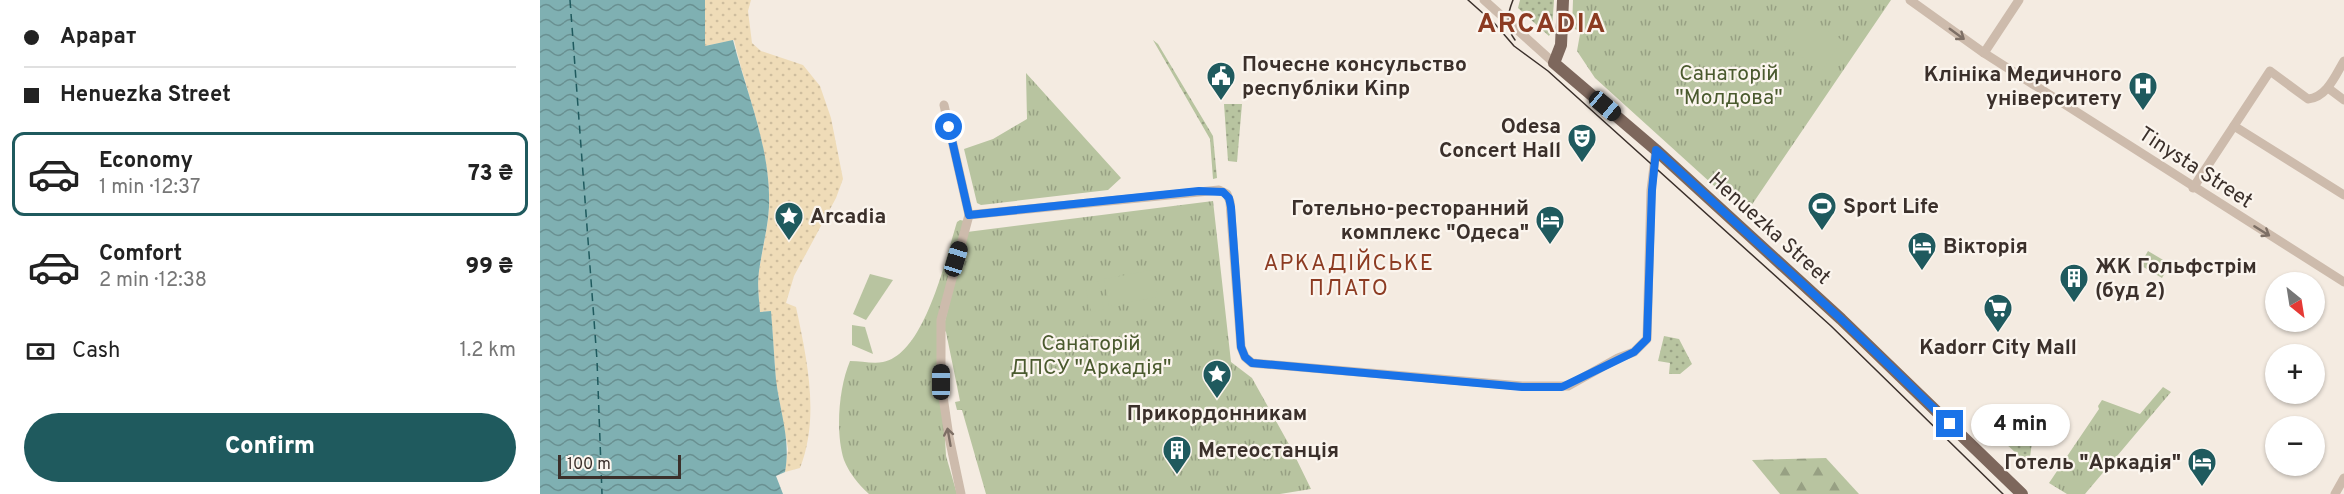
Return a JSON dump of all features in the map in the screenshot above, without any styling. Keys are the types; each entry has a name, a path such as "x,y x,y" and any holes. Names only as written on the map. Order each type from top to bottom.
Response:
{"main road":[{"path":"1554,63 1561,45 1563,0"},
{"name":"Henuezka Street","path":"1554,63 1656,150 1841,319 2022,494"}],"street":[{"name":"Henuezka Street","path":"1484,0 1554,63"},
{"name":"Tinysta Street","path":"1910,0 1984,53 2344,282"},
{"path":"1984,53 2019,0"},
{"path":"2193,188 2270,71 2308,99 2316,98 2328,87 2344,61"},
{"path":"2328,87 2344,100"},
{"path":"944,105 969,215 941,320 941,382 961,494"},
{"path":"2234,126 2344,195"},
{"path":"969,215 1219,190 1227,195 1230,202 1241,347 1245,357 1252,363 1522,387 1562,387 1634,352 1647,339 1652,190 1656,150"},
{"path":"2335,494 2344,478"}],"green space":[{"path":"1520,0 1554,0 1552,30 1549,36 1518,8"},
{"name":"Санаторій \"Молдова\"","path":"1573,0 1891,0 1751,206 1730,191 1722,193 1595,78 1577,51 1580,34 1572,28"},
{"path":"1803,15 1842,40 1822,70 1783,45"},
{"path":"1153,40 1158,44 1213,136 1217,178 1213,179 1210,139"},
{"path":"1026,73 1121,178 1108,190 981,205 977,203 964,149 993,139 1027,119"},
{"path":"1224,104 1242,104 1237,162 1228,161"},
{"name":"Санаторій ДПСУ \"Аркадія\"","path":"1213,201 1231,362 1252,378 1311,489 1280,494 986,494 962,410 957,410 955,402 960,401 946,332 943,329 967,232"},
{"path":"965,221 938,319 946,456 957,494 869,494 849,470 841,449 839,423 846,372 850,361 883,362 898,355 911,342 932,302 957,222"},
{"path":"2148,251 2170,264 2162,278 2140,265"},
{"path":"1152,270 1158,297 1109,306 1104,279"},
{"path":"870,274 893,280 866,320 853,314"},
{"path":"1098,281 1104,309 1091,312 1085,284"},
{"path":"852,325 865,327 873,354 852,345"},
{"path":"1664,336 1679,339 1692,364 1680,374 1669,374 1670,363 1658,361"},
{"path":"2163,387 2171,392 2085,494 2067,494 2049,483 2099,409 2098,406 2102,400 2140,414"},
{"path":"2003,419 2032,442 2029,465 1992,431"},
{"path":"1826,458 1859,494 1780,494 1752,460"}],"sand":[{"name":"Arcadia","path":"705,0 751,0 748,11 752,43 761,51 803,65 820,86 831,118 843,179 836,198 794,276 786,303 796,307 810,388 810,409 806,449 800,468 785,472 788,449 776,382 771,311 760,312 758,292 769,207 766,164 734,40 705,46"}],"water":[{"path":"540,0 705,0 705,46 733,40 757,122 769,185 769,207 758,292 760,312 771,311 776,380 787,449 785,472 776,476 783,494 540,494"}],"ferry route":[{"path":"570,0 597,360 602,494"}],"tram line":[{"path":"1468,0 1495,24 1514,46 1548,71 1831,326 2003,494"},
{"path":"1513,0 1508,20 1515,40"}],"place":[{"name":"Почесне консульство республіки Кіпр","path":"1221,102"},
{"name":"Клініка Медичного університету","path":"2143,112"},
{"name":"Odesa Concert Hall","path":"1582,164"},
{"name":"Sport Life","path":"1822,232"},
{"name":"Arcadia","path":"789,242"},
{"name":"Готельно-ресторанний комплекс \"Одеса\"","path":"1550,246"},
{"name":"Вікторія","path":"1922,272"},
{"name":"ЖК Гольфстрім (буд 2)","path":"2074,304"},
{"name":"Kadorr City Mall","path":"1998,334"},
{"name":"Прикордонникам","path":"1217,400"},
{"name":"Метеостанція","path":"1177,476"},
{"name":"Готель \"Аркадія\"","path":"2202,488"}],"district":[{"name":"ARCADIA","path":"1542,23"},
{"name":"АРКАДІЙСЬКЕ ПЛАТО","path":"1349,274"}],"route":[{"path":"949,127 969,215 1199,191 1219,190 1227,195 1231,207 1241,347 1245,357 1252,363 1522,387 1568,386 1618,358 1640,349 1647,339 1652,190 1656,150 1841,319 1950,424"}]}
